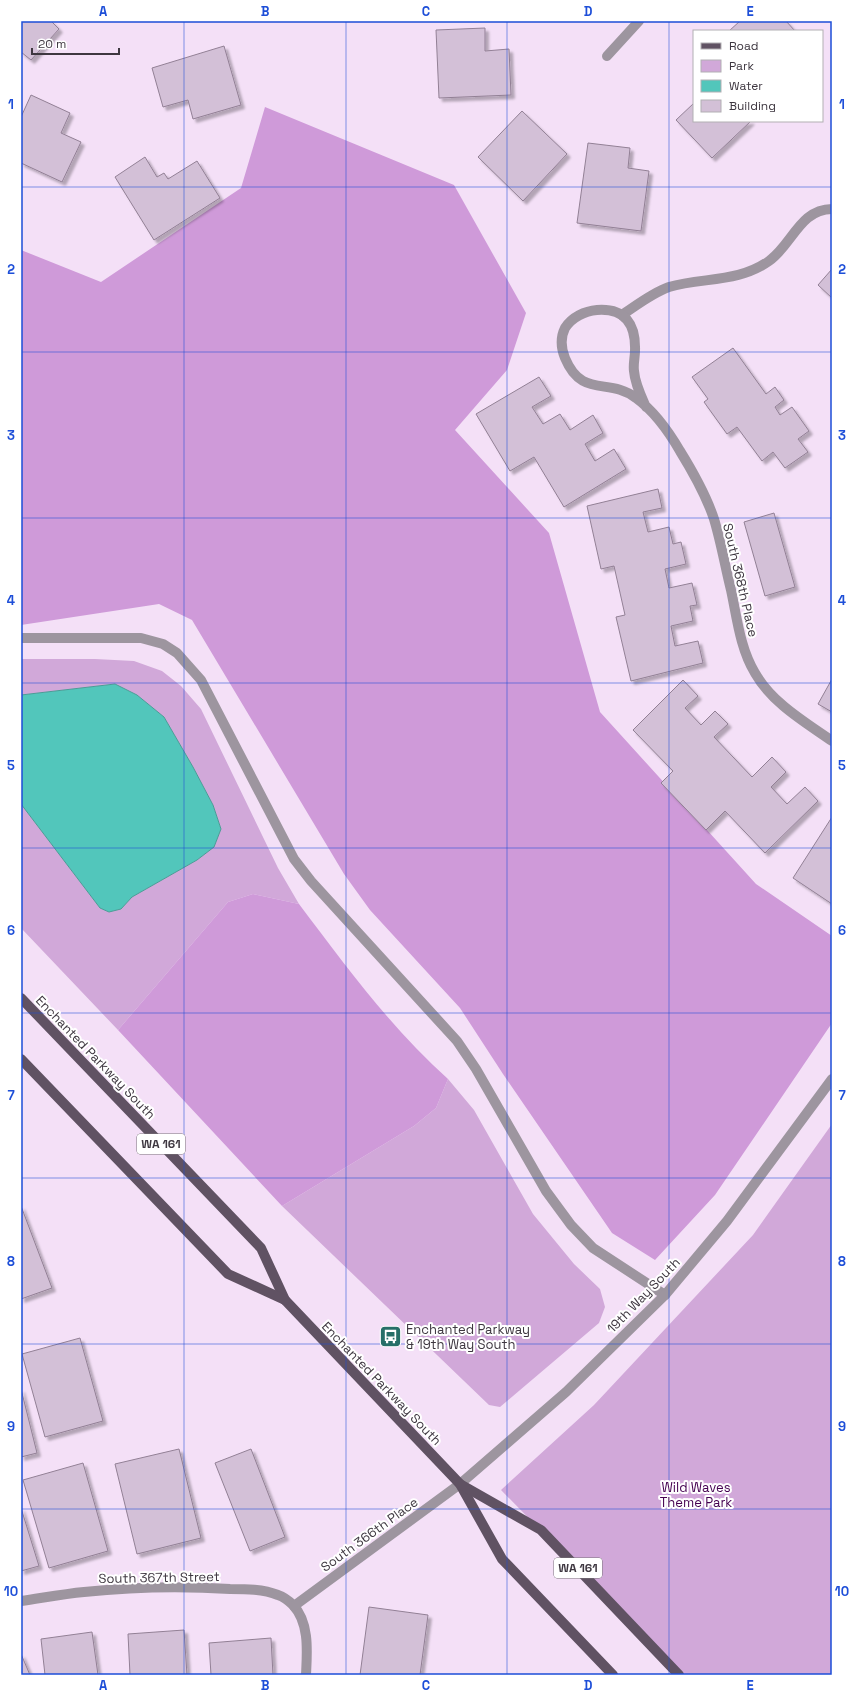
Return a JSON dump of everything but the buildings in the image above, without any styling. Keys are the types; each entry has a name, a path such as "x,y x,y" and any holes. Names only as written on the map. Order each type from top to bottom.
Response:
{"main road":[{"name":"Enchanted Parkway South","path":"21,998 261,1248 285,1300 460,1484 502,1559 614,1675"},
{"name":"Enchanted Parkway South","path":"21,1059 228,1274 285,1300"},
{"name":"Enchanted Parkway South","path":"460,1484 541,1530 679,1675"}],"street":[{"path":"607,56 639,21"},
{"path":"622,315 669,287 715,280 737,275 758,267 777,254 809,215 820,210 832,209"},
{"name":"South 368th Place","path":"646,407 634,371 636,351 631,324 622,315 614,311 590,310 575,317 563,333 562,341 564,355 572,372 582,381 601,387 612,387 628,393 646,407 677,445 708,505 718,533 745,651 755,673 776,699 832,741"},
{"path":"21,638 141,638 163,644 177,653 200,680 294,859 311,881 457,1041 476,1069 546,1191 571,1225 593,1248 666,1295"},
{"name":"19th Way South","path":"460,1484 566,1392 666,1295 727,1221 832,1080"},
{"name":"South 366th Place","path":"294,1606 460,1484"},
{"name":"South 367th Street","path":"21,1601 84,1592 216,1588 266,1592 283,1597 294,1606"},
{"path":"294,1606 299,1612 305,1630 307,1654 306,1675"}],"green space":[{"path":"21,659 95,659 134,661 162,671 181,686 201,709 278,868 299,904 253,894 228,902 118,1030 21,928 21,804 100,908 109,912 121,909 132,897 197,860 214,847 221,829 213,805 164,717 137,695 115,684 21,695"},
{"path":"448,1079 474,1110 533,1214 574,1264 600,1289 605,1307 599,1323 500,1407 489,1405 282,1206 414,1126 436,1108"},
{"name":"Wild Waves Theme Park","path":"832,1124 832,1675 683,1675 501,1490 594,1405 753,1235"}],"shaded area":[{"path":"265,107 454,185 526,313 507,370 455,430 549,533 600,712 756,884 832,936 832,1023 715,1195 655,1260 612,1233 503,1074 460,1008 370,910 344,874 192,620 159,604 21,625 21,250 101,282 241,188"},
{"path":"253,894 299,904 369,995 407,1039 448,1079 436,1108 414,1126 282,1206 118,1030 228,902"}],"water":[{"path":"115,684 137,695 164,717 213,805 221,829 214,847 197,860 132,897 121,909 109,912 100,908 21,804 21,695"}],"place":[{"name":"Enchanted Parkway & 19th Way South","path":"391,1336"}]}
